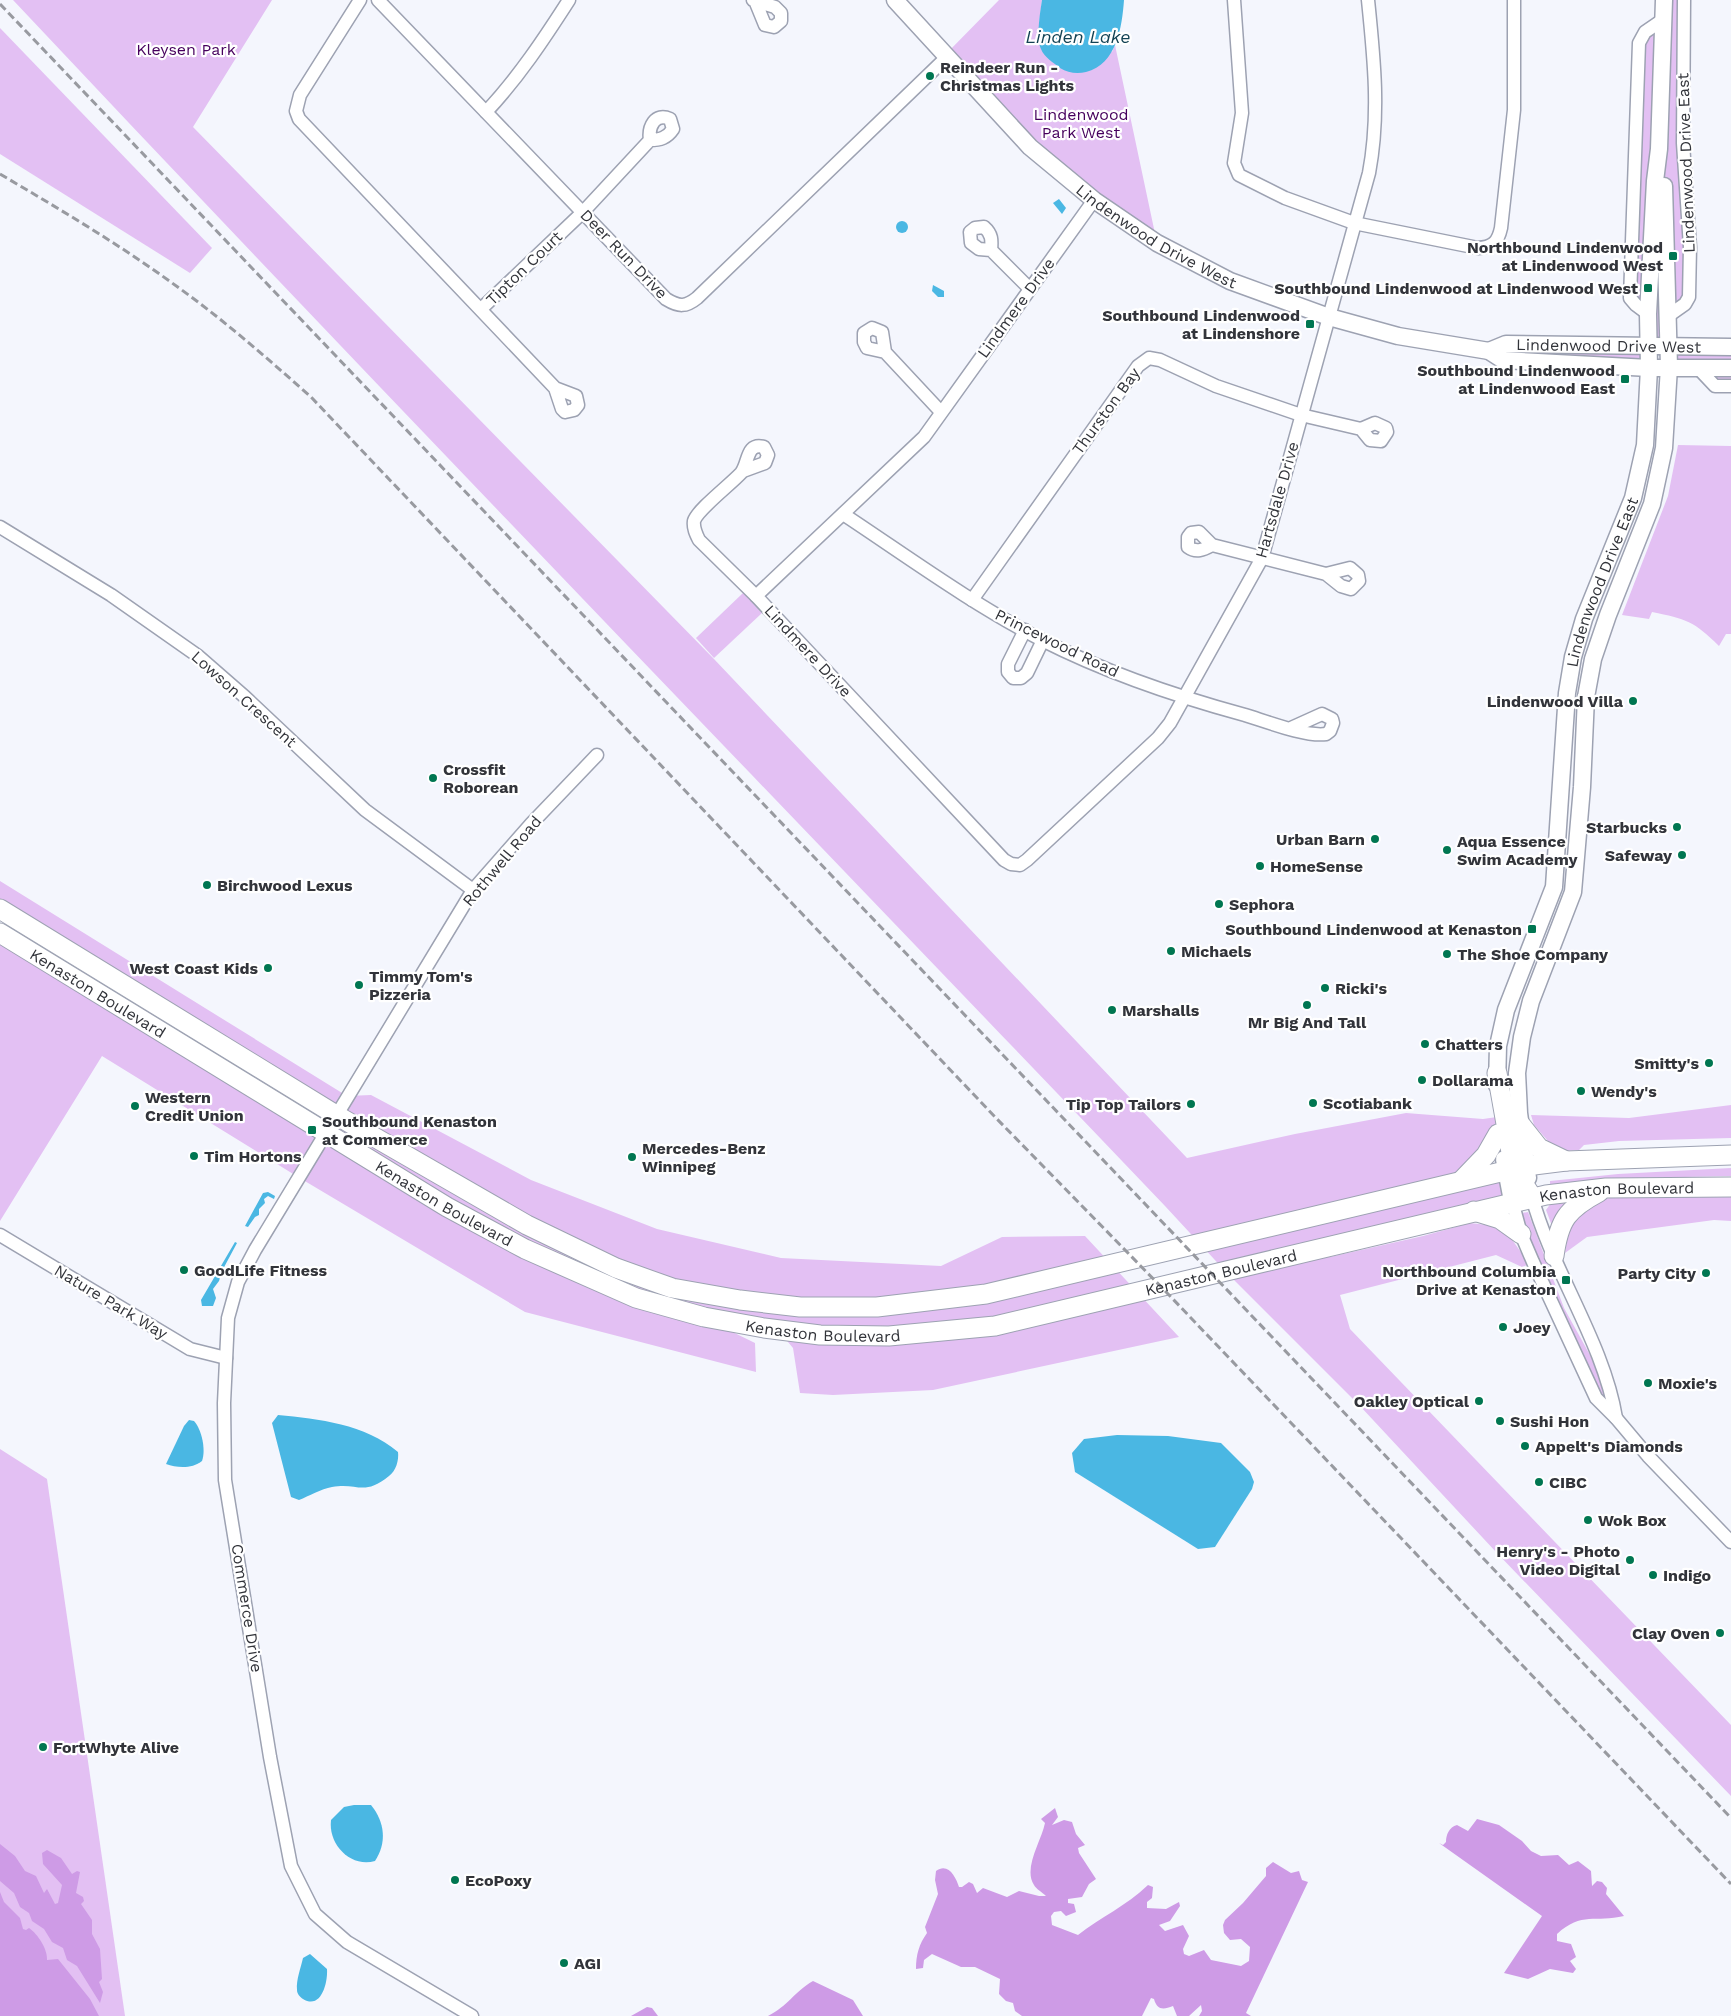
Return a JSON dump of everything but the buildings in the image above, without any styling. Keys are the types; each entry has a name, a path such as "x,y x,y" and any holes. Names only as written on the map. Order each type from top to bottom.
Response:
{"main road":[{"name":"Kenaston Boulevard","path":"0,909 336,1115 527,1225 616,1268 672,1288 740,1300 800,1307 877,1308 986,1294 1515,1169 1566,1161 1731,1154"},
{"name":"Kenaston Boulevard","path":"0,933 447,1207 508,1240 636,1298 704,1317 820,1335 889,1336 996,1326 1532,1197 1606,1188 1731,1187"},
{"path":"1497,1073 1515,1169 1532,1197"},
{"path":"1520,1124 1540,1148 1566,1161"},
{"path":"1462,1180 1486,1155 1498,1134"},
{"path":"1554,1256 1556,1237 1564,1217 1572,1208 1606,1188"},
{"path":"1474,1210 1500,1219 1521,1234"}],"street":[{"path":"360,0 300,94 296,111 305,126 482,309 555,388"},
{"name":"Deer Run Drive","path":"378,0 666,299 675,305 688,305 947,57"},
{"path":"486,112 505,92 539,47 569,0"},
{"path":"1234,0 1242,101 1239,137 1234,163 1236,170 1244,178 1264,188 1354,223 1464,246 1483,248 1495,244 1501,228 1512,139 1514,0"},
{"name":"Hartsdale Drive","path":"1182,698 1262,558 1368,173 1376,120 1374,63 1368,0"},
{"name":"Lindenwood Drive East","path":"1515,1169 1498,1134 1498,1046 1506,1010 1554,887 1570,675 1584,620 1622,530 1638,480 1645,445 1649,368 1648,314 1655,181 1659,149 1664,0"},
{"name":"Lindenwood Drive East","path":"1668,316 1685,304 1689,297 1690,247 1683,143 1684,0"},
{"name":"Lindenwood Drive West","path":"899,2 1030,147 1094,200 1157,243 1230,281 1329,318 1398,336 1489,350 1503,360 1649,368 1731,368"},
{"path":"1648,314 1636,306 1630,298 1639,43 1645,32 1664,19"},
{"name":"Tipton Court","path":"482,309 583,212 650,140"},
{"name":"Lindenwood Drive East","path":"1512,1201 1520,1124 1517,1074 1522,1037 1531,1001 1573,892 1582,787 1586,697 1593,659 1608,614 1656,489 1664,448 1669,367 1664,177 1659,149"},
{"name":"Lindmere Drive","path":"1094,200 924,437 756,596 1004,860 1011,864 1020,865 1027,860 1143,752 1170,723 1182,698"},
{"path":"991,250 1030,289"},
{"name":"Lindenwood Drive West","path":"1489,350 1506,344 1731,347"},
{"path":"885,352 942,412"},
{"name":"Thurston Bay","path":"972,600 1143,361 1154,358 1216,386 1301,415 1361,429"},
{"name":"Lindenwood Drive West","path":"1698,368 1715,386 1731,386"},
{"path":"743,471 696,517 694,528 700,540 756,596"},
{"name":"Princewood Road","path":"843,514 972,600 1043,640 1091,663 1182,698 1291,728"},
{"name":"Lowson Crescent","path":"0,527 111,595 198,656 245,697 365,810 473,890"},
{"path":"1212,546 1326,574"},
{"path":"1025,630 1008,664 1008,672 1013,678 1021,678 1027,673 1043,640"},
{"name":"Rothwell Road","path":"326,1132 473,890 531,824 597,755"},
{"name":"Commerce Drive","path":"326,1132 238,1282 228,1318 224,1404 225,1480 270,1756 291,1866 315,1914 347,1942 472,2016"},
{"path":"1532,1197 1554,1256 1612,1391 1616,1418"},
{"path":"1512,1201 1521,1234 1596,1398 1616,1418 1648,1456 1731,1542"},
{"name":"Nature Park Way","path":"0,1235 190,1349 226,1358"}],"green space":[{"name":"Kleysen Park","path":"13,0 272,0 193,127 714,659 1187,1158 1295,1134 1406,1113 1483,1119 1497,1117 1498,1134 1463,1179 1506,1171 1512,1201 1327,1247 1330,1257 1423,1236 1470,1223 1496,1226 1508,1234 1523,1255 1527,1265 1522,1267 1496,1255 1340,1295 1350,1329 1731,1725 1731,1796 1496,1552 1360,1406 1226,1272"},
{"name":"Lindenwood Park West","path":"999,0 1042,0 1039,24 1112,52 1115,45 1157,243 1094,200 945,55"},
{"path":"1664,0 1684,0 1689,297 1668,316 1668,345 1731,347 1731,386 1715,386 1698,368 1669,367 1668,346 1649,346 1649,368 1503,360 1506,344 1648,345 1648,314 1636,305 1639,43 1663,19"},
{"path":"0,28 212,248 190,273 0,154"},
{"path":"1678,445 1731,446 1731,634 1726,634 1719,646 1703,631 1682,619 1652,612 1649,619 1622,615 1668,496"},
{"path":"743,593 762,613 714,658 696,638"},
{"path":"0,881 347,1096 371,1095 531,1180 657,1229 781,1258 941,1266 1002,1237 1085,1236 1179,1337 933,1390 833,1395 800,1393 793,1348 778,1330 706,1319 755,1343 756,1372 525,1312 298,1177 102,1056 0,1221 0,933 326,1131 336,1115 0,907"},
{"path":"1731,1105 1731,1138 1619,1141 1584,1145 1579,1150 1565,1151 1546,1145 1548,1141 1534,1125 1531,1115 1629,1118"},
{"path":"1731,1168 1731,1176 1638,1178 1566,1186 1550,1185 1550,1181 1618,1174"},
{"path":"1617,1197 1731,1197 1731,1221 1714,1220 1587,1237 1565,1253 1570,1219 1604,1199"},
{"path":"1571,1200 1552,1226 1546,1210 1551,1203"},
{"path":"1528,1212 1564,1308 1590,1355 1608,1400 1600,1394 1525,1231 1522,1213"},
{"name":"FortWhyte Alive","path":"0,1449 47,1479 125,2016 0,2016"}],"shaded area":[{"path":"1055,1808 1058,1817 1052,1825 1064,1820 1072,1822 1076,1834 1085,1845 1078,1848 1079,1853 1096,1879 1089,1884 1082,1897 1068,1899 1068,1903 1074,1904 1076,1912 1066,1916 1061,1911 1054,1912 1051,1916 1052,1925 1078,1935 1131,1899 1148,1885 1153,1887 1152,1898 1147,1902 1147,1908 1166,1909 1179,1902 1180,1906 1170,1921 1159,1925 1165,1931 1183,1925 1189,1936 1183,1949 1184,1954 1189,1956 1204,1950 1211,1960 1241,1966 1249,1961 1250,1947 1241,1939 1230,1940 1224,1933 1223,1925 1225,1920 1243,1903 1266,1876 1266,1868 1273,1862 1291,1873 1299,1871 1302,1880 1308,1882 1246,2013 1251,2016 1199,2016 1202,2011 1201,2005 1189,2016 1177,2016 1173,2006 1161,2008 1151,1998 1142,2016 1022,2016 1015,2011 1013,2003 1006,2001 999,1994 1000,1979 975,1967 961,1967 932,1954 924,1960 923,1968 916,1969 919,1950 927,1933 925,1927 938,1894 935,1880 936,1871 944,1868 948,1869 954,1875 959,1887 969,1882 973,1884 977,1893 983,1888 1007,1897 1019,1891 1046,1896 1034,1885 1031,1871 1034,1855 1045,1823 1041,1819"},
{"path":"1477,1819 1499,1825 1522,1841 1531,1851 1541,1856 1558,1855 1569,1865 1578,1861 1591,1871 1592,1886 1597,1881 1602,1882 1607,1888 1606,1894 1624,1916 1574,1922 1557,1934 1557,1941 1571,1944 1576,1957 1570,1961 1576,1969 1573,1973 1550,1969 1528,1979 1504,1973 1542,1916 1439,1843 1443,1845 1446,1842 1448,1832 1454,1826 1457,1825 1468,1831"},
{"path":"0,1844 15,1856 25,1871 36,1876 44,1893 47,1889 55,1904 58,1903 62,1885 43,1864 42,1853 47,1850 61,1858 72,1874 77,1871 80,1872 76,1893 83,1897 84,1901 81,1904 92,1920 92,1934 100,1949 102,1979 99,1982 103,1992 100,2003 77,1966 67,1960 63,1948 52,1942 44,1929 32,1921 29,1913 20,1907 14,1893 0,1881"},
{"path":"0,1892 4,1902 20,1918 23,1929 29,1928 39,1938 46,1952 47,1960 58,1959 90,1999 99,2016 0,2016"},
{"path":"813,1981 853,2000 863,2016 768,2016 781,2008"},
{"path":"647,2007 652,2008 658,2016 631,2016"}],"water":[{"name":"Linden Lake","path":"1042,0 1124,0 1122,22 1116,43 1105,61 1096,68 1076,73 1063,70 1047,57 1042,52 1039,39"},
{"path":"1059,199 1066,208 1062,214 1053,203"},
{"path":"900,221 904,221 908,227 904,233 900,233 896,229 896,225"},
{"path":"933,285 944,291 944,297 938,297 932,291"},
{"path":"268,1192 275,1196 274,1199 268,1196 264,1199 265,1203 259,1209 259,1215 255,1217 248,1227 245,1226 263,1193"},
{"path":"235,1242 237,1243 222,1271 219,1281 213,1289 216,1298 213,1306 202,1306 201,1300"},
{"path":"278,1415 325,1421 371,1435 398,1452 395,1468 389,1476 373,1486 360,1488 348,1486 332,1487 299,1500 291,1497 272,1423"},
{"path":"189,1420 194,1421 201,1435 204,1451 202,1461 198,1464 184,1467 166,1464 184,1426"},
{"path":"1117,1435 1168,1436 1221,1443 1250,1472 1254,1482 1252,1489 1215,1547 1198,1549 1075,1472 1072,1453 1084,1439"},
{"path":"371,1805 382,1825 383,1840 375,1861 357,1861 349,1857 342,1852 333,1838 331,1820 344,1807"},
{"path":"310,1954 327,1969 325,1988 319,1998 314,2001 303,1999 297,1991 303,1958"}],"railway":[{"path":"0,4 1731,1818"},
{"path":"0,174 91,229 157,273 230,327 311,397 997,1119 1170,1296 1731,1884"}],"place":[{"name":"Reindeer Run - Christmas Lights","path":"930,76"},
{"name":"Northbound Lindenwood at Lindenwood West","path":"1673,256"},
{"name":"Southbound Lindenwood at Lindenwood West","path":"1648,288"},
{"name":"Southbound Lindenwood at Lindenshore","path":"1310,324"},
{"name":"Southbound Lindenwood at Lindenwood East","path":"1625,379"},
{"name":"Lindenwood Villa","path":"1633,701"},
{"name":"Crossfit Roborean","path":"433,778"},
{"name":"Starbucks","path":"1677,827"},
{"name":"Urban Barn","path":"1375,839"},
{"name":"Aqua Essence Swim Academy","path":"1447,850"},
{"name":"Safeway","path":"1682,855"},
{"name":"HomeSense","path":"1260,866"},
{"name":"Birchwood Lexus","path":"207,885"},
{"name":"Sephora","path":"1219,904"},
{"name":"Southbound Lindenwood at Kenaston","path":"1532,929"},
{"name":"Michaels","path":"1171,951"},
{"name":"The Shoe Company","path":"1447,954"},
{"name":"West Coast Kids","path":"268,968"},
{"name":"Timmy Tom's Pizzeria","path":"359,985"},
{"name":"Ricki's","path":"1325,988"},
{"name":"Mr Big And Tall","path":"1307,1005"},
{"name":"Marshalls","path":"1112,1010"},
{"name":"Chatters","path":"1425,1044"},
{"name":"Smitty's","path":"1709,1063"},
{"name":"Dollarama","path":"1422,1080"},
{"name":"Wendy's","path":"1581,1091"},
{"name":"Scotiabank","path":"1313,1103"},
{"name":"Tip Top Tailors","path":"1191,1104"},
{"name":"Western Credit Union","path":"135,1106"},
{"name":"Southbound Kenaston at Commerce","path":"312,1130"},
{"name":"Tim Hortons","path":"194,1156"},
{"name":"Mercedes-Benz Winnipeg","path":"632,1157"},
{"name":"GoodLife Fitness","path":"184,1270"},
{"name":"Party City","path":"1706,1273"},
{"name":"Northbound Columbia Drive at Kenaston","path":"1566,1280"},
{"name":"Joey","path":"1503,1327"},
{"name":"Moxie's","path":"1648,1383"},
{"name":"Oakley Optical","path":"1479,1401"},
{"name":"Sushi Hon","path":"1500,1421"},
{"name":"Appelt's Diamonds","path":"1525,1446"},
{"name":"CIBC","path":"1539,1482"},
{"name":"Wok Box","path":"1588,1520"},
{"name":"Henry's - Photo Video Digital","path":"1630,1560"},
{"name":"Indigo","path":"1653,1575"},
{"name":"Clay Oven","path":"1720,1633"},
{"name":"FortWhyte Alive","path":"43,1747"},
{"name":"EcoPoxy","path":"455,1880"},
{"name":"AGI","path":"564,1963"}]}
